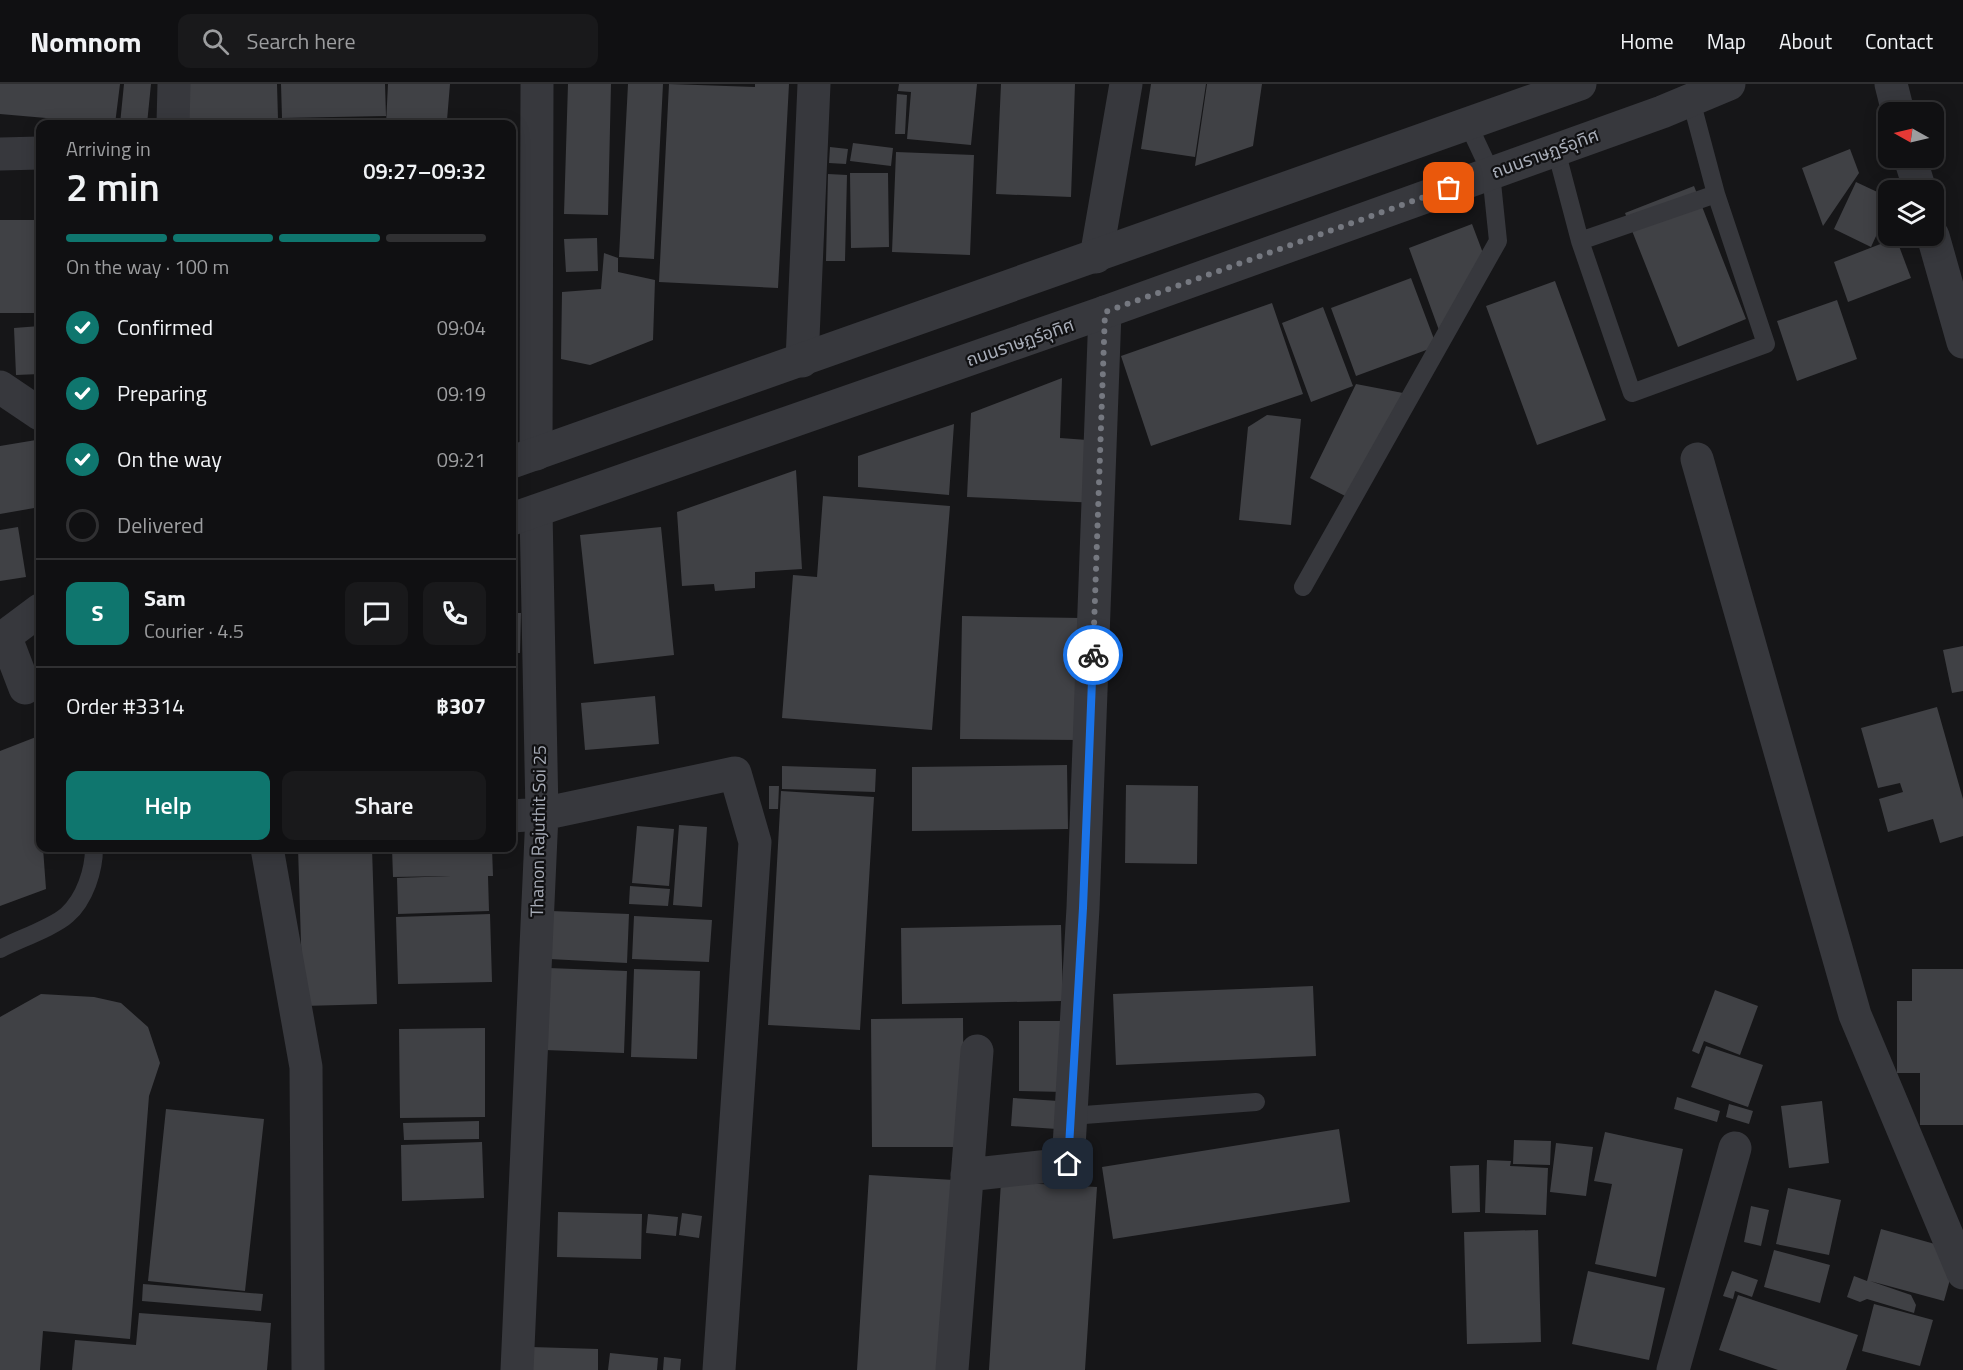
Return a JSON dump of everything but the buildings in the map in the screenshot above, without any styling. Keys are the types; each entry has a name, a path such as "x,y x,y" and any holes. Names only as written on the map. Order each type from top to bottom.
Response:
{"street":[{"path":"173,120 174,84"},
{"path":"537,84 524,458 1580,84"},
{"path":"802,361 814,84"},
{"path":"1096,257 1126,84"},
{"name":"ถนนราษฏร์อุทิศ","path":"524,515 1105,312 1556,150 1729,84"},
{"path":"1891,84 1896,102"},
{"path":"0,154 36,153"},
{"path":"1935,246 1963,342"},
{"path":"967,1175 1068,1164 1083,908 1105,312"},
{"path":"0,387 36,411"},
{"path":"1697,459 1856,1015 1963,1273"},
{"name":"Thanon Rajuthit Soi 25","path":"517,1370 526,1152 527,815 524,515"},
{"path":"22,688 3,639 36,613"},
{"path":"527,815 735,773 754,842 719,1370"},
{"path":"268,852 306,1067 308,1370"},
{"path":"952,1370 977,1051"},
{"path":"1673,1370 1735,1148"}],"lane":[{"path":"1556,150 1580,241 1632,393 1766,344 1716,194 1691,100"},
{"path":"1302,587 1498,241 1491,173 1468,124"},
{"path":"1580,241 1716,194"},
{"path":"0,949 67,916 82,895 94,865 94,852"},
{"path":"1071,1116 1256,1102"}],"way so far":[{"path":"1093,655 1105,312 1449,188"}],"route":[{"path":"1068,1164 1083,908 1093,655"}]}
